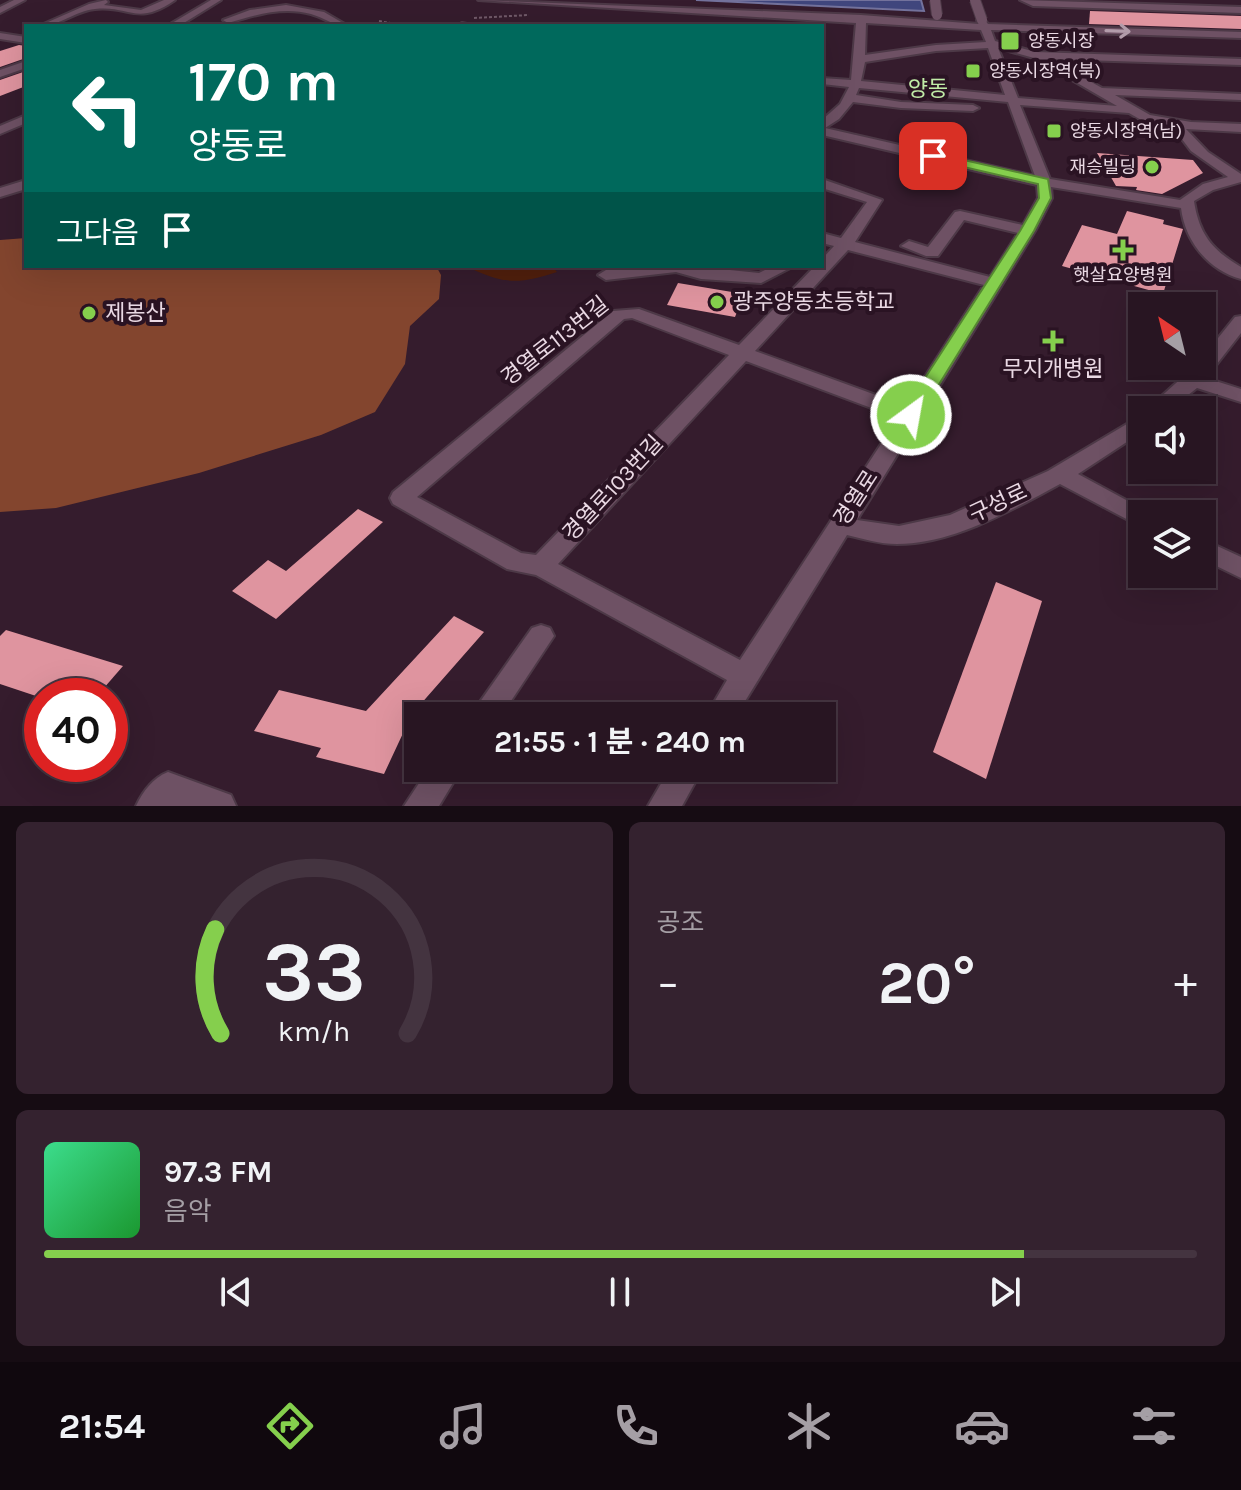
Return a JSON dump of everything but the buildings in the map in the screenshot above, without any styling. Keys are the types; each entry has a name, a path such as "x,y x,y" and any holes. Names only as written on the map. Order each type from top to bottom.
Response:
{"street":[{"path":"0,10 21,0"},
{"path":"49,24 108,0"},
{"path":"92,6 142,13 171,0"},
{"path":"175,24 217,0"},
{"path":"224,23 263,0"},
{"path":"316,0 323,15"},
{"path":"482,0 639,11 861,18 913,22 987,34 1241,35"},
{"path":"913,22 937,15 935,0"},
{"path":"975,0 1044,182"},
{"path":"1024,0 1033,3 1241,10"},
{"path":"1188,0 1241,2"},
{"path":"219,14 230,7"},
{"path":"224,23 252,12 277,9 323,15 339,24"},
{"path":"830,16 839,13 903,16"},
{"path":"824,124 852,92 862,59 861,18"},
{"path":"862,59 936,48 987,34 1036,55 1147,118 1177,124 1241,128"},
{"path":"1210,34 1241,59"},
{"path":"0,36 20,39"},
{"path":"0,62 24,54"},
{"path":"1036,55 1241,59"},
{"path":"0,74 24,65"},
{"path":"824,82 852,92 916,106 1013,103 1133,110"},
{"path":"1099,91 1241,97"},
{"path":"0,117 24,108"},
{"path":"0,130 24,120"},
{"path":"1177,124 1189,143 1200,153 1239,178"},
{"path":"824,131 1044,182 1187,205"},
{"path":"1239,178 1189,196 1187,205 1199,245 1213,258 1241,274"},
{"name":"경열로","path":"729,702 1027,231 1045,198 1044,182"},
{"name":"경열로103번길","path":"824,184 875,200 833,240"},
{"path":"2,192 24,185"},
{"path":"2,192 24,190"},
{"path":"881,239 932,253 960,215 1027,231"},
{"path":"833,240 994,283"},
{"path":"606,275 668,268"},
{"path":"680,268 701,274 761,278 782,268"},
{"name":"경열로103번길","path":"541,566 739,352 810,268"},
{"name":"경열로113번길","path":"541,566 516,562 401,498 619,315 633,313 911,415"},
{"path":"1216,353 1241,322"},
{"path":"1174,396 1194,380 1241,396"},
{"name":"구성로","path":"839,525 899,535 938,529 977,515 1128,433"},
{"path":"1058,473 1128,510"},
{"path":"1216,555 1241,568"},
{"path":"541,566 745,676"},
{"path":"494,702 541,636"},
{"path":"420,806 437,782"},
{"path":"664,806 679,782"},
{"path":"152,806 168,787 220,806"}],"path":[{"path":"379,21 396,24"}],"shaded area":[{"path":"24,238 24,268 437,268 441,275 439,299 410,326 405,364 375,412 321,435 199,473 56,508 0,512 0,240"},
{"path":"471,268 554,268 557,272 521,281 490,276"}],"water":[{"path":"696,0 921,0 924,11"}],"place":[{"name":"양동시장","path":"1010,41"},
{"name":"양동시장역(북)","path":"973,71"},
{"name":"양동시장역(남)","path":"1054,131"},
{"name":"재승빌딩","path":"1152,167"},
{"name":"햇살요양병원","path":"1123,250"},
{"name":"광주양동초등학교","path":"717,302"},
{"name":"제봉산","path":"89,313"},
{"name":"무지개병원","path":"1053,341"}],"district":[{"name":"양동","path":"928,89"}],"route":[{"path":"911,415 1045,198 1044,182 933,156"}]}
